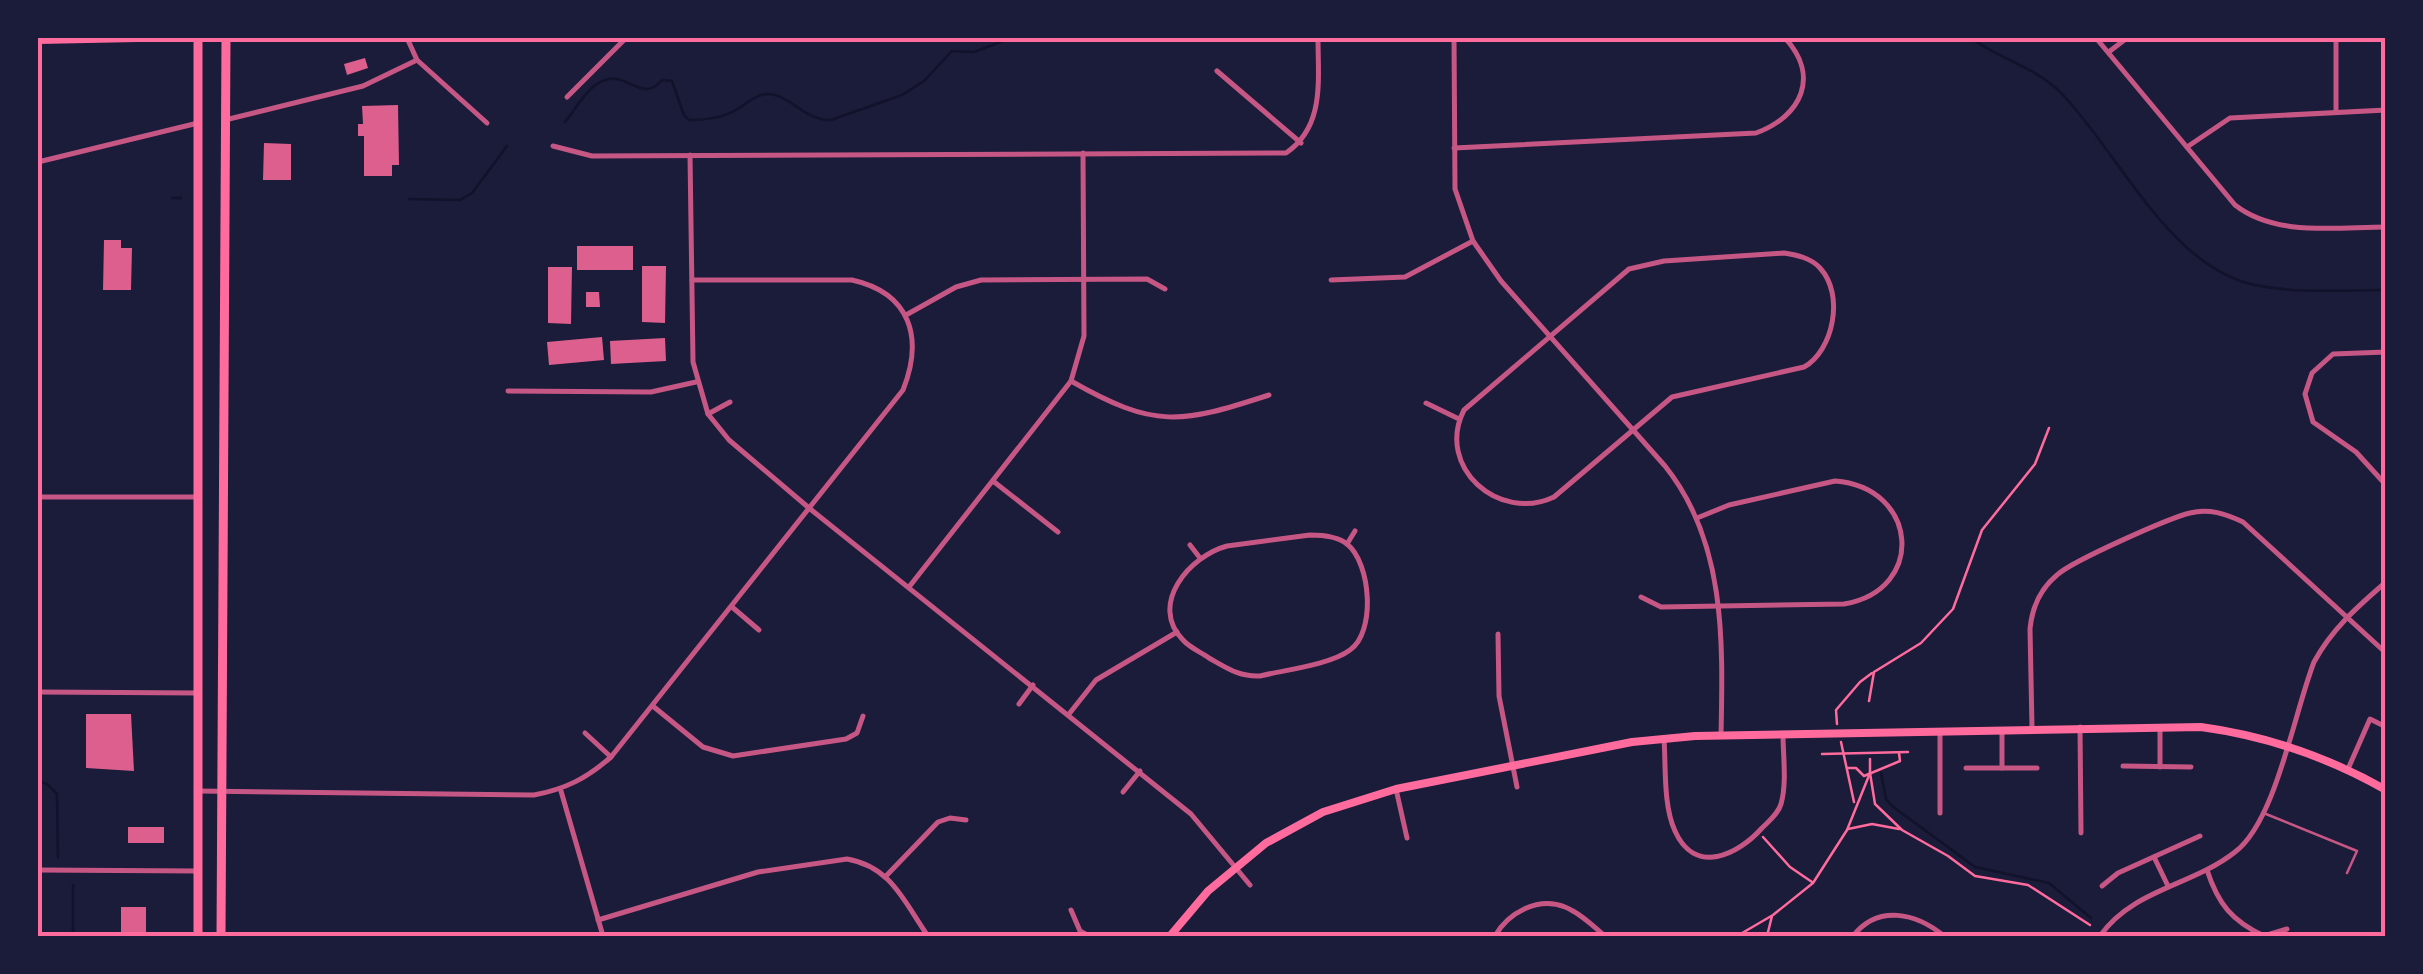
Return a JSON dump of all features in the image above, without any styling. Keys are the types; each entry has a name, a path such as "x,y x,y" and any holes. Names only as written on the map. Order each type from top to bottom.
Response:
{"highway":[{"path":"198,38 198,936"},
{"path":"221,936 226,38"}],"main road":[{"path":"38,40 137,38"},
{"path":"1170,936 1235,866 1284,832 1322,812 1396,788 1664,738 2002,728 2160,726 2217,730 2286,746 2348,770 2386,790"}],"street":[{"path":"407,38 417,60 487,123"},
{"path":"567,96 626,38"},
{"path":"553,146 592,156 1286,154 1312,128 1318,98 1318,38"},
{"path":"1454,38 1454,188 1472,241 1486,264 1679,482 1698,518 1710,551 1719,605 1721,735"},
{"path":"1454,148 1756,133 1772,126 1796,104 1804,88 1802,64 1784,38"},
{"path":"2096,38 2235,205 2256,219 2292,227 2386,227"},
{"path":"2110,51 2127,38"},
{"path":"2336,38 2336,112"},
{"path":"225,120 364,86 417,60"},
{"path":"1217,70 1301,143"},
{"path":"2187,147 2230,118 2386,110"},
{"path":"38,162 198,123"},
{"path":"909,587 1071,381 1084,336 1084,153"},
{"path":"690,155 693,362 708,414 729,440 809,508 1191,814 1250,885"},
{"path":"1332,280 1406,277 1472,241"},
{"path":"1797,255 1818,266 1826,276 1832,309 1827,341 1813,362 1672,398 1554,497 1544,502 1505,502 1473,478 1456,454 1460,419 1464,410 1550,336 1615,278 1646,263 1664,261 1797,255"},
{"path":"906,315 956,286 981,280 1147,279 1165,289"},
{"path":"198,792 534,795 561,790 590,776 612,757 904,390 914,354 906,315 890,295 874,285 852,280 692,280"},
{"path":"2386,352 2333,354 2312,373 2306,394 2314,422 2356,452 2386,485"},
{"path":"1071,381 1114,406 1164,417 1212,414 1269,395"},
{"path":"508,391 651,392 696,382"},
{"path":"708,414 730,402"},
{"path":"1426,403 1460,419"},
{"path":"993,481 1058,532"},
{"path":"1641,598 1662,607 1858,602 1883,588 1901,556 1899,523 1888,504 1852,482 1835,482 1729,505 1698,518"},
{"path":"38,497 200,497"},
{"path":"2032,728 2032,616 2049,582 2076,564 2189,513 2218,512 2243,522 2386,652"},
{"path":"1347,544 1355,531"},
{"path":"1310,535 1324,535 1347,544 1364,572 1368,618 1360,639 1351,650 1260,676 1235,673 1185,642 1170,617 1176,586 1200,558 1227,546 1310,535"},
{"path":"1190,546 1200,558"},
{"path":"2100,936 2131,905 2208,870 2247,842 2264,814 2314,662 2346,618 2386,582"},
{"path":"732,607 759,630"},
{"path":"1069,714 1096,680 1177,632"},
{"path":"1498,634 1498,696 1517,786"},
{"path":"1019,704 1033,685"},
{"path":"38,692 200,694"},
{"path":"654,707 703,747 733,756 846,738 857,732 863,716"},
{"path":"2348,770 2370,719 2386,726"},
{"path":"2160,726 2160,767"},
{"path":"2080,727 2080,834"},
{"path":"2002,728 2002,768"},
{"path":"1940,730 1940,813"},
{"path":"585,733 612,757"},
{"path":"1664,738 1671,818 1686,846 1705,856 1728,855 1748,844 1780,804 1783,733"},
{"path":"2123,766 2191,767"},
{"path":"1966,768 2037,768"},
{"path":"1123,792 1140,771"},
{"path":"1396,788 1407,838"},
{"path":"561,790 603,936"},
{"path":"886,875 938,822 950,818 966,820"},
{"path":"2102,886 2118,873 2200,836"},
{"path":"2154,857 2168,887"},
{"path":"598,920 758,872 832,859 861,862 886,875 928,936"},
{"path":"38,870 198,871"},
{"path":"2208,870 2218,898 2233,919 2264,936 2288,929"},
{"path":"1495,936 1510,916 1544,904 1566,907 1605,936"},
{"path":"1071,910 1080,932 1089,936"},
{"path":"1853,936 1868,920 1898,915 1923,921 1944,936"}],"lane":[{"path":"2264,814 2357,851 2347,873"}],"path":[{"path":"1836,710 1860,682 1921,643 1953,609 1982,530 2035,464 2050,428"},
{"path":"1869,701 1874,672"},
{"path":"1847,768 1856,768 1864,776 1900,761 1899,752"},
{"path":"1822,754 1908,752"},
{"path":"1846,753 1854,806"},
{"path":"1870,759 1875,804 1902,830 1975,876 2028,885 2090,926"},
{"path":"1737,936 1813,883 1847,830 1870,773"},
{"path":"1847,830 1872,824 1902,830"},
{"path":"1758,833 1790,867 1813,883"},
{"path":"1767,936 1773,914"}],"building":[{"path":"365,58 368,68 347,75 344,64"},
{"path":"398,105 399,165 392,165 392,176 364,176 364,136 358,136 358,124 363,124 362,106"},
{"path":"264,143 291,144 291,180 263,180"},
{"path":"104,240 121,240 121,248 132,248 131,290 103,290"},
{"path":"577,246 633,246 633,270 577,270"},
{"path":"642,266 666,266 665,323 642,322"},
{"path":"548,267 572,267 571,324 548,323"},
{"path":"586,292 599,292 600,307 586,307"},
{"path":"602,337 604,360 549,365 547,342"},
{"path":"665,338 666,361 611,364 610,341"},
{"path":"86,714 131,714 134,771 86,768"},
{"path":"128,827 164,827 164,843 128,843"},
{"path":"121,907 146,907 146,936 121,936"}],"waterway":[{"path":"565,122 592,87 607,79 647,89 662,80 672,81 689,120 725,115 765,94 781,97 813,116 831,120 902,95 924,81 952,51 974,52 1011,38"},
{"path":"1971,38 2030,70 2062,94 2171,232 2224,274 2255,285 2287,290 2386,290"},
{"path":"409,199 460,200 472,193 507,146"},
{"path":"172,198 181,198"},
{"path":"1881,773 1886,799 1892,806 1975,867 2049,883 2091,918"},
{"path":"38,781 57,794 58,858"},
{"path":"73,885 73,936"}]}
